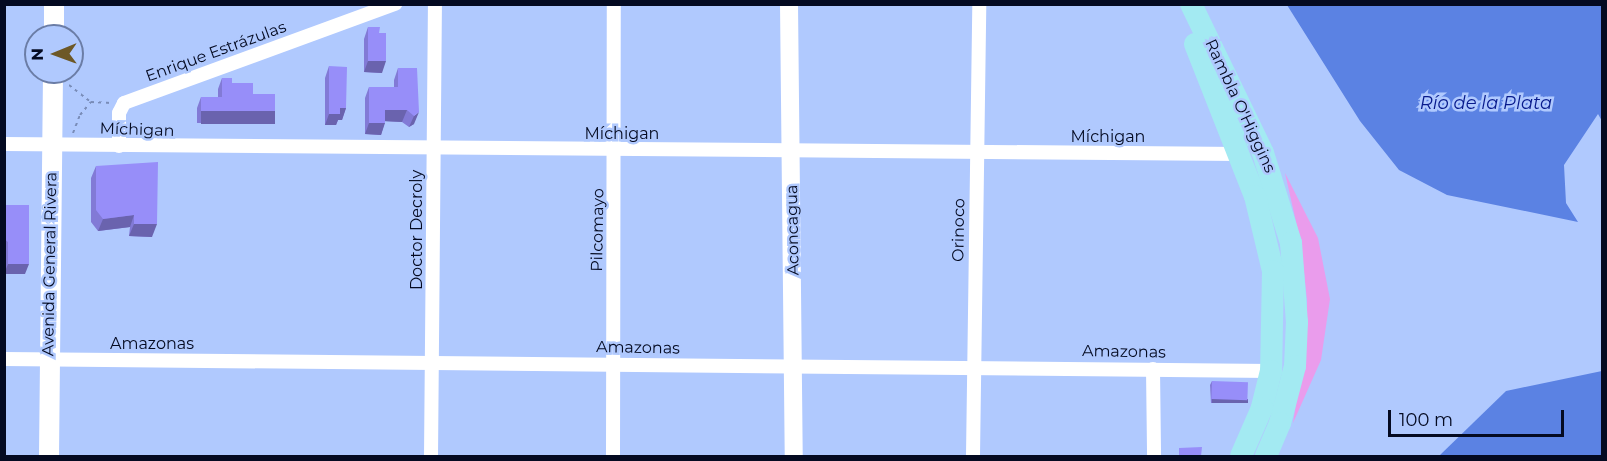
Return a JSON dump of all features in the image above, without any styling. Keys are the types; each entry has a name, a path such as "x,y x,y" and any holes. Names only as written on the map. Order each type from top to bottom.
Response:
{"main road":[{"path":"54,4 54,24"},
{"name":"Rambla O'Higgins","path":"1177,4 1240,154 1269,243 1274,296 1271,370 1262,408 1241,456"},
{"name":"Rambla O'Higgins","path":"1191,4 1263,153 1283,210 1295,268 1295,366 1280,423 1266,456"},
{"name":"Avenida General Rivera","path":"49,456 50,359 61,145 54,84"}],"street":[{"name":"Enrique Estrázulas","path":"124,103 395,4"},
{"name":"Doctor Decroly","path":"431,456 435,4"},
{"name":"Pilcomayo","path":"613,456 614,4"},
{"name":"Aconcagua","path":"789,4 795,366 794,456"},
{"name":"Orinoco","path":"973,456 979,4"},
{"path":"119,146 119,113 124,103"},
{"name":"Míchigan","path":"4,144 615,151 1240,154"},
{"name":"Amazonas","path":"4,359 1271,370"},
{"path":"1153,369 1154,456"}],"path":[{"path":"68,84 91,102 124,103"},
{"path":"61,145 91,102"}],"shaded area":[{"path":"1285,173 1318,238 1330,299 1321,360 1293,423 1307,334 1307,300 1301,244"}],"water":[{"name":"Río de la Plata","path":"1287,5 1602,5 1602,121 1598,114 1564,165 1566,203 1578,222 1447,195 1399,170 1360,121"},
{"path":"1602,371 1602,456 1439,456 1506,391"}],"building":[{"path":"368,27 380,27 379,33 386,33 386,61 368,61"},
{"path":"329,66 347,67 346,108 340,108 340,114 329,114"},
{"path":"398,68 417,68 419,112 414,116 407,110 385,110 385,123 369,123 369,87 398,87"},
{"path":"222,78 232,78 232,83 253,83 253,94 275,94 275,111 201,111 201,97 222,97"},
{"path":"158,162 157,224 134,224 134,215 103,219 96,210 96,166"},
{"path":"6,205 29,205 29,264 8,264 8,242 4,239"},
{"path":"1212,381 1248,382 1247,400 1211,399"},
{"path":"1202,447 1201,456 1179,456 1179,448"}]}
